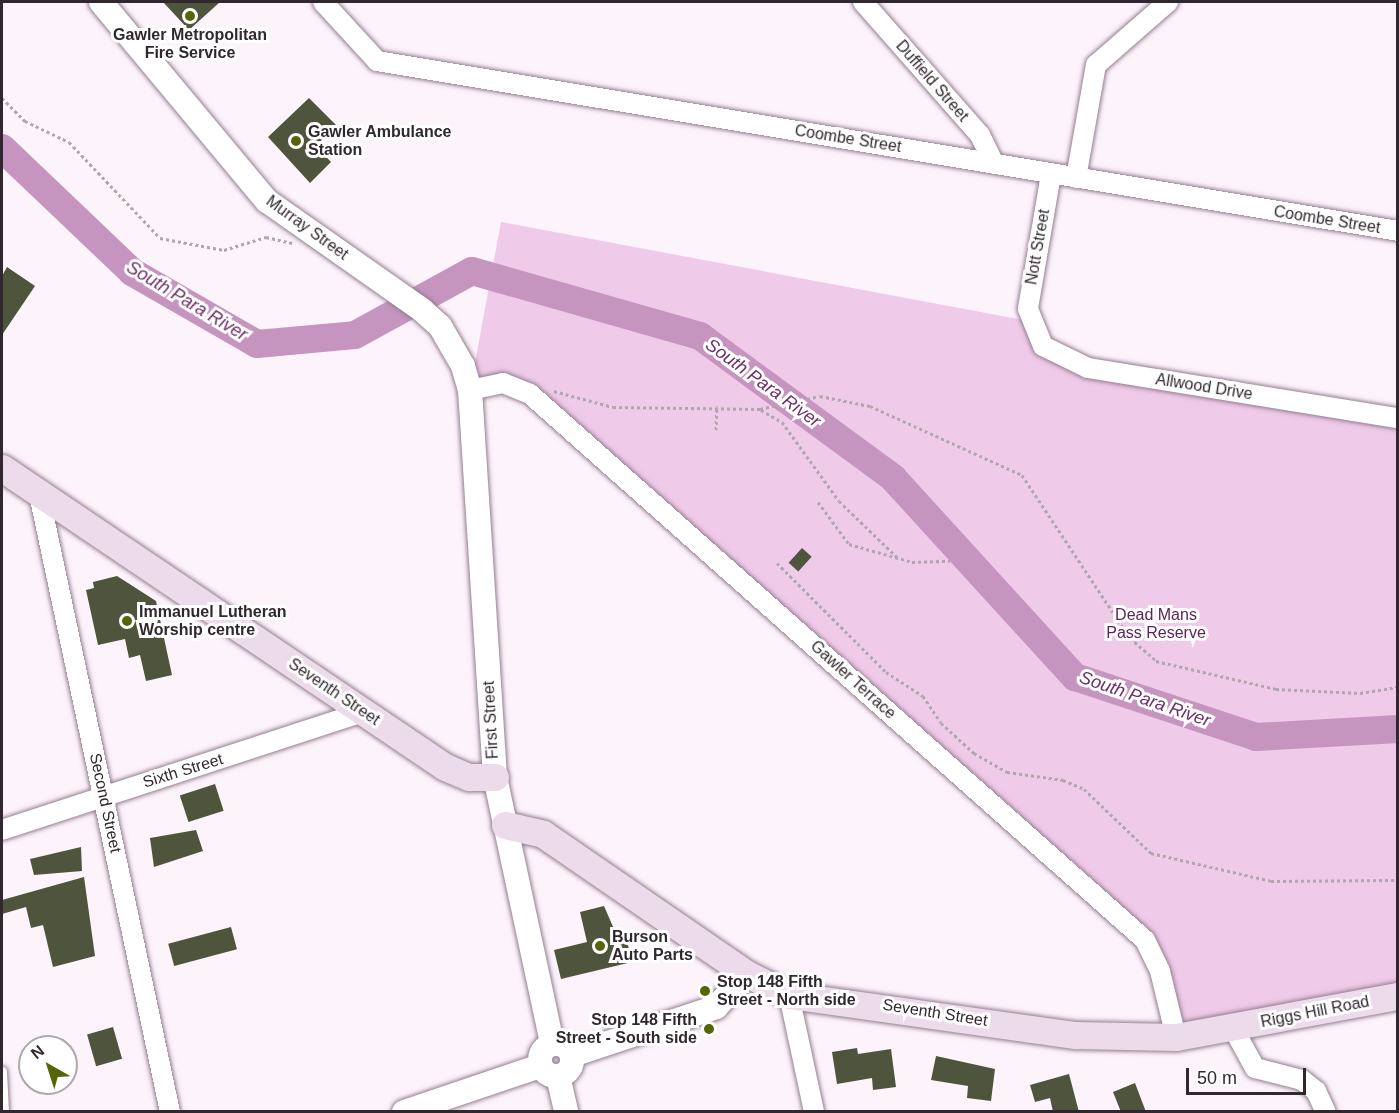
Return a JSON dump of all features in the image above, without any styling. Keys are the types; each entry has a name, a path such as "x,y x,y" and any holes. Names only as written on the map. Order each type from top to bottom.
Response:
{"main road":[{"name":"Seventh Street","path":"2,468 445,767 469,777 495,777"},
{"name":"Seventh Street","path":"505,825 543,834 747,974 789,994 1075,1035 1176,1037 1233,1028"},
{"name":"Riggs Hill Road","path":"1233,1028 1398,996"}],"street":[{"name":"Murray Street","path":"101,2 267,201 413,303 454,346 470,390"},
{"name":"Coombe Street","path":"323,2 377,61 1398,231"},
{"name":"Duffield Street","path":"863,2 980,135 994,164"},
{"path":"1076,178 1096,65 1168,2"},
{"name":"Nott Street","path":"1029,321 1051,174"},
{"name":"Allwood Drive","path":"1029,321 1043,346 1088,368 1398,418"},
{"name":"Gawler Terrace","path":"470,390 503,383 530,394 1145,940 1157,962 1176,1037"},
{"name":"First Street","path":"470,390 495,777 562,1049"},
{"name":"Second Street","path":"39,494 170,1112"},
{"name":"Sixth Street","path":"2,830 364,712"},
{"path":"404,1112 571,1066 562,1049 716,1007 747,974"},
{"path":"789,994 814,1112"},
{"path":"1233,1028 1255,1068 1302,1080 1316,1091 1326,1112"},
{"path":"549,1071 566,1112"}],"lane":[{"path":"2,1071 4,1112"}],"path":[{"path":"2,98 25,122 69,142 160,238 224,250 266,237 295,244"},
{"path":"551,389 613,407 717,406 760,409 820,396 870,406 1022,475 1130,638 1156,661 1276,689 1360,693 1398,687"},
{"path":"716,430 717,406"},
{"path":"760,409 782,422 839,501 898,558"},
{"path":"818,502 849,544 898,558 938,565 950,561"},
{"path":"777,563 886,672 923,696 941,723 974,753 1007,772 1063,780 1084,789 1152,853 1271,881 1398,880"}],"green space":[{"name":"Dead Mans Pass Reserve","path":"501,222 1029,321 1057,355 1397,418 1397,996 1176,1037 1154,952 530,394 470,390"}],"building":[{"name":"Gawler Metropolitan Fire Service","path":"163,2 220,2 189,30"},
{"name":"Gawler Ambulance Station","path":"309,98 336,125 316,146 331,162 310,183 268,137"},
{"path":"7,267 35,286 2,335 2,276"},
{"path":"802,548 812,557 798,572 789,563"},
{"name":"Immanuel Lutheran Worship centre","path":"117,576 156,601 172,675 146,681 140,655 129,658 125,639 98,645 86,590 94,588 93,582"},
{"path":"215,784 224,811 188,822 180,795"},
{"path":"196,830 203,851 154,867 150,838"},
{"path":"81,847 82,871 34,875 30,859"},
{"path":"84,877 95,956 53,967 43,925 31,928 26,907 2,914 2,900"},
{"name":"Burson Auto Parts","path":"604,906 617,936 625,933 632,962 561,979 554,950 587,942 580,912"},
{"path":"231,927 237,949 174,966 168,944"},
{"path":"113,1027 122,1059 96,1066 87,1034"},
{"path":"857,1048 858,1054 891,1049 896,1087 873,1090 872,1078 837,1084 832,1052"},
{"path":"936,1056 995,1069 991,1101 967,1098 968,1086 931,1080"},
{"path":"1069,1074 1079,1112 1053,1112 1050,1098 1035,1102 1030,1085"},
{"path":"1135,1083 1146,1112 1121,1112 1113,1092"}],"waterway":[{"name":"South Para River","path":"2,148 132,272 257,344 355,335 472,271 700,336 893,478 1075,677 1256,737 1398,729"}],"place":[{"name":"Gawler Metropolitan Fire Service","path":"190,16"},
{"name":"Gawler Ambulance Station","path":"296,141"},
{"name":"Immanuel Lutheran Worship centre","path":"127,621"},
{"name":"Burson Auto Parts","path":"600,946"},
{"name":"Stop 148 Fifth Street - North side","path":"705,991"},
{"name":"Stop 148 Fifth Street - South side","path":"709,1029"}]}
